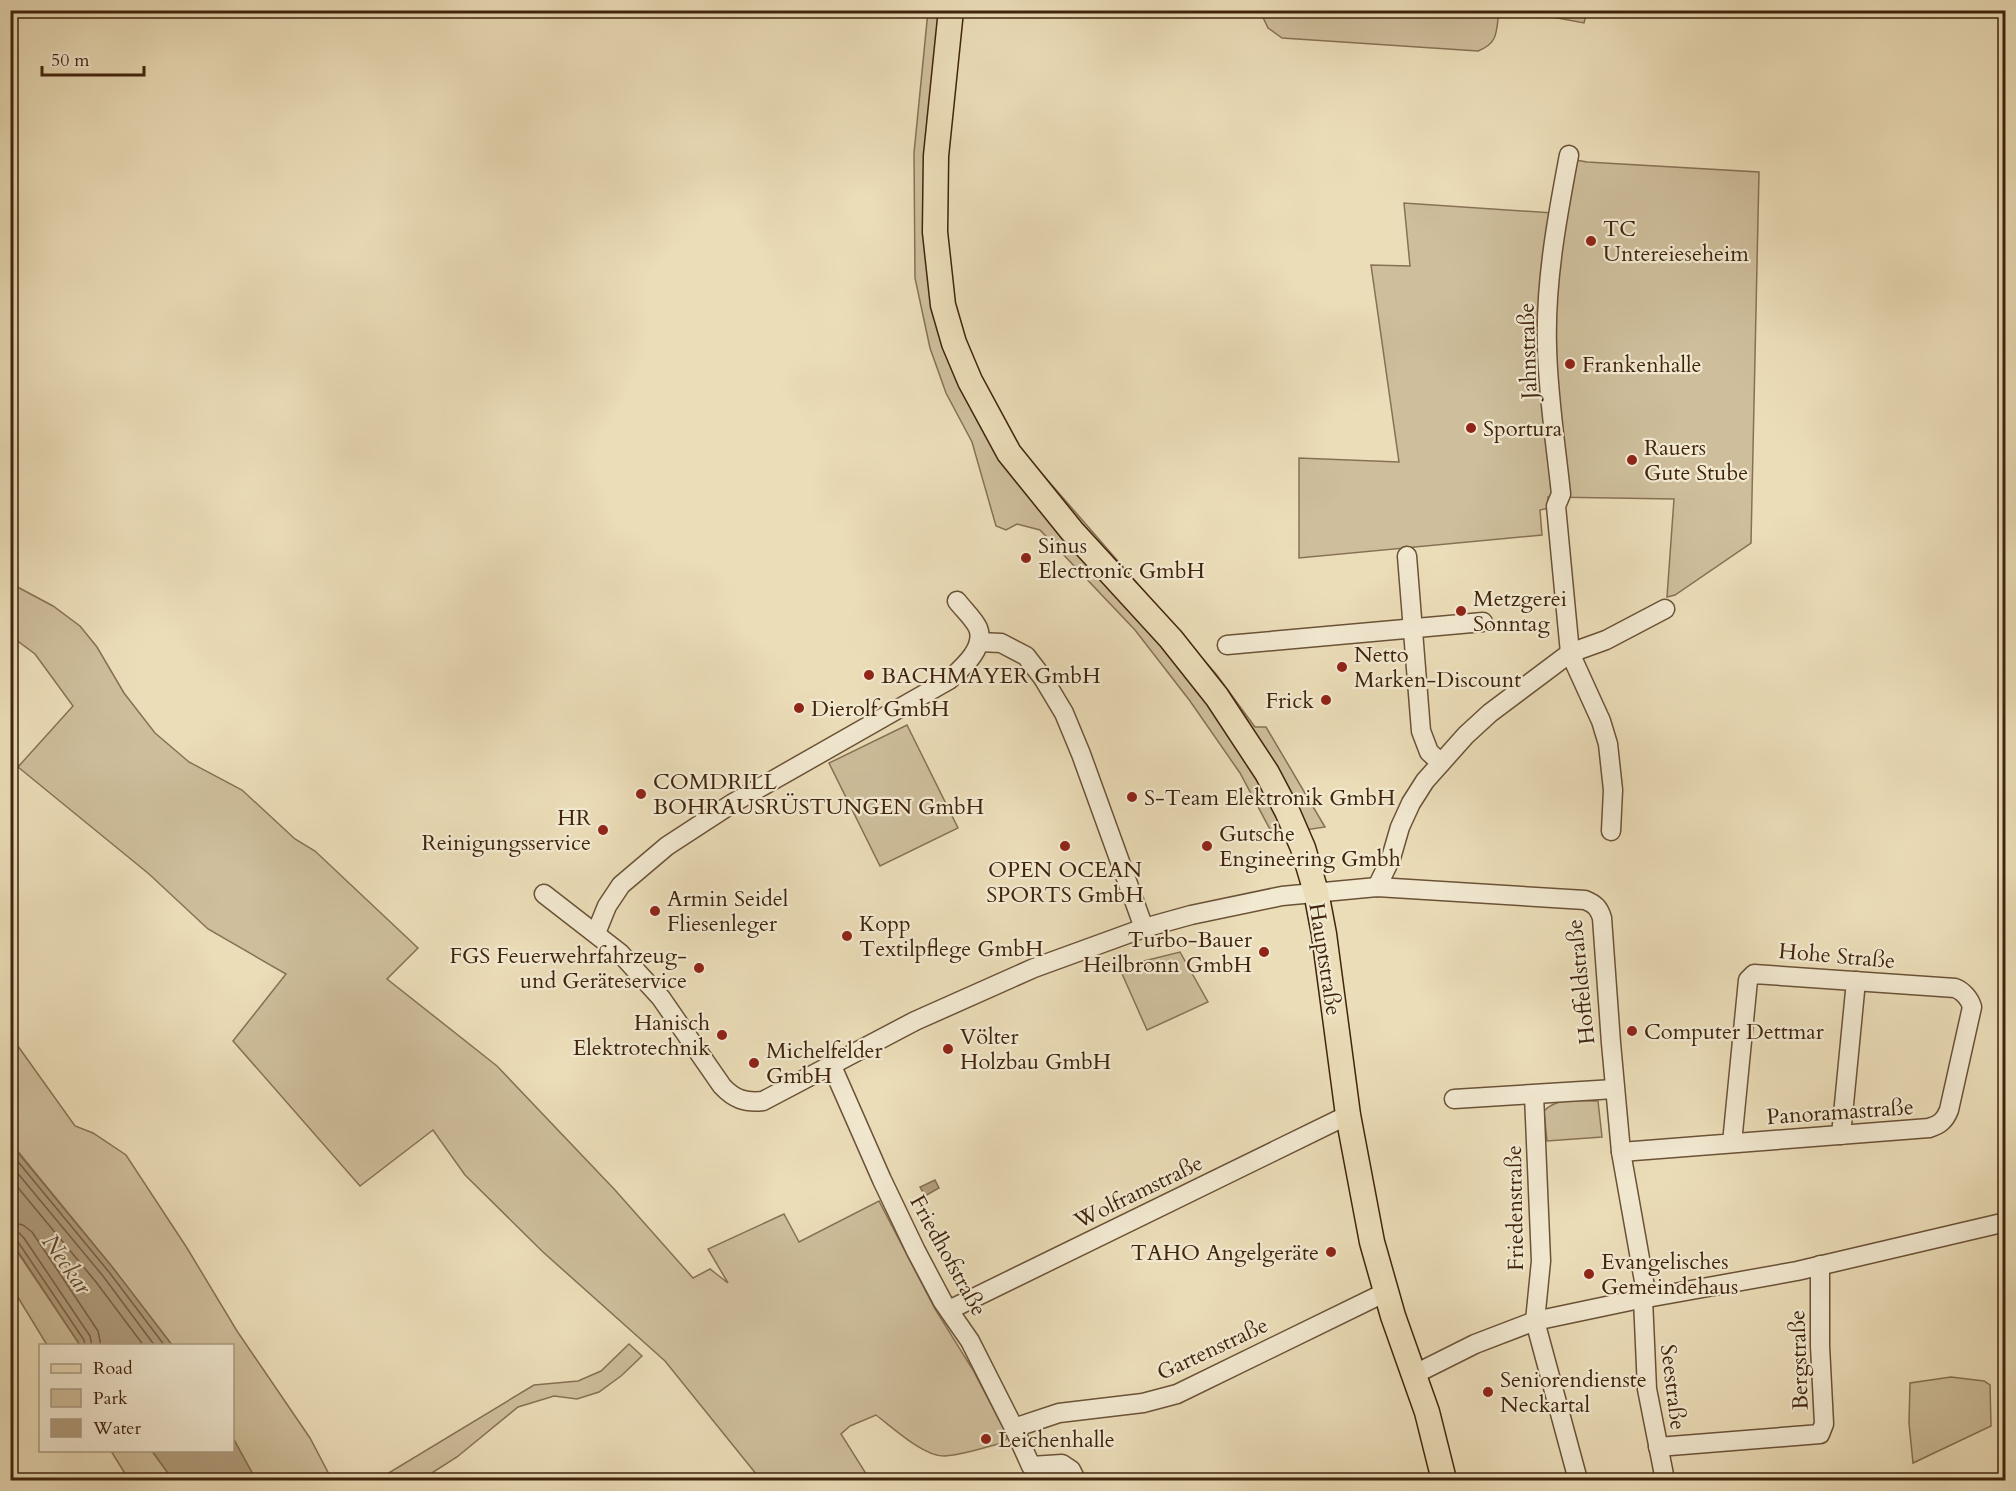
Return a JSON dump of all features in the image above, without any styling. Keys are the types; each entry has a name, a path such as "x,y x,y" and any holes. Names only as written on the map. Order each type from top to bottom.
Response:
{"main road":[{"name":"Hauptstraße","path":"951,10 936,156 935,232 944,305 954,343 970,381 1009,453 1072,531 1171,639 1217,697 1267,773 1303,848 1316,892 1324,934 1348,1115 1372,1242 1393,1317 1427,1412 1444,1480"}],"street":[{"name":"Jahnstraße","path":"1569,155 1551,266 1547,348 1561,494 1556,506 1570,653 1601,721 1608,744 1613,790 1611,831"},
{"path":"1407,556 1421,731 1430,752 1440,763"},
{"path":"596,933 607,906 621,885 667,846 733,803 950,680 967,664 979,642 978,628 957,601"},
{"path":"1377,887 1391,858 1400,827 1425,781 1490,713 1570,653 1606,640 1665,609"},
{"path":"1227,645 1483,622"},
{"path":"979,642 1001,643 1026,656 1043,678 1064,713 1144,928"},
{"name":"Hoffeldstraße","path":"544,894 620,952 661,998 730,1095 753,1102 763,1101 915,1021 1024,973 1144,928 1249,903 1316,892 1377,887 1572,898 1593,903 1599,909 1602,918 1614,1089 1621,1152 1645,1299"},
{"name":"Hohe Straße","path":"1732,1143 1751,976 1759,973 1955,988 1971,1002 1972,1007"},
{"path":"1841,1135 1856,981"},
{"name":"Panoramastraße","path":"1621,1152 1929,1128 1941,1123 1949,1110 1972,1007"},
{"name":"Friedhofstraße","path":"831,1064 916,1251 949,1310 970,1341 1031,1466 1062,1464 1068,1466 1076,1480"},
{"path":"1454,1098 1614,1089"},
{"name":"Friedenstraße","path":"1534,1095 1541,1261 1535,1321"},
{"name":"Wolframstraße","path":"949,1310 1348,1115"},
{"path":"1415,1374 1475,1344 1535,1321 1820,1265 2006,1222"},
{"name":"Bergstraße","path":"1658,1447 1820,1434 1824,1425 1820,1346 1820,1265"},
{"name":"Gartenstraße","path":"1014,1428 1059,1413 1143,1403 1177,1394 1386,1292"},
{"name":"Seestraße","path":"1645,1299 1647,1389 1665,1480"},
{"path":"1535,1321 1578,1480"}],"green space":[{"path":"1260,10 1499,11 1497,30 1493,40 1478,51 1282,38 1268,28"},
{"path":"1587,10 1584,23 1520,11"},
{"path":"928,11 958,11 949,124 947,234 954,302 980,375 1018,446 1216,674 1255,727 1266,727 1325,827 1273,835 1240,773 1190,701 1135,630 1040,530 1017,524 1006,530 996,526 972,442 946,393 930,348 915,278 914,153"},
{"name":"Frankenhalle","path":"1565,158 1587,162 1759,172 1751,543 1675,595 1667,597 1674,499 1548,497 1549,508 1540,510 1542,535 1299,558 1299,458 1399,462 1371,265 1410,266 1404,203 1553,213"},
{"path":"10,583 53,606 80,626 97,647 124,693 155,733 189,762 242,790 295,839 315,851 418,948 387,979 497,1066 615,1190 693,1278 710,1269 728,1283 708,1249 784,1214 799,1242 879,1201 935,1309 973,1370 1008,1437 1003,1443 959,1454 936,1455 908,1440 876,1415 850,1426 841,1434 870,1480 761,1480 665,1361 543,1252 465,1175 433,1130 360,1186 233,1041 286,974 208,929 149,874 18,767 73,706 35,654 11,636"},
{"path":"907,725 958,828 880,866 829,763"},
{"path":"1180,952 1208,1002 1147,1030 1119,967"},
{"path":"10,1035 75,1126 93,1133 126,1155 187,1248 237,1331 310,1438 332,1480 256,1480 234,1440 234,1344 171,1344 113,1268 11,1143"},
{"path":"1569,1101 1598,1101 1602,1137 1547,1141 1544,1111 1549,1107"},
{"path":"10,1241 79,1344 46,1344 11,1286"},
{"path":"629,1344 642,1356 621,1376 599,1392 577,1399 554,1396 518,1407 457,1457 421,1480 377,1480 534,1385 578,1381 601,1371"},
{"path":"1951,1377 1984,1381 1990,1385 1991,1426 1913,1463 1909,1423 1910,1383"},
{"path":"112,1452 153,1452 173,1480 129,1480"}],"water":[{"name":"Neckar","path":"10,1143 113,1268 171,1344 79,1344 11,1241"},
{"path":"935,1180 939,1188 925,1196 920,1187"},
{"path":"234,1440 256,1480 173,1480 153,1452 234,1452"}],"place":[{"name":"TC Untereieseheim","path":"1591,241"},
{"name":"Frankenhalle","path":"1570,364"},
{"name":"Sportura","path":"1471,428"},
{"name":"Rauers Gute Stube","path":"1632,460"},
{"name":"Sinus Electronic GmbH","path":"1026,558"},
{"name":"Metzgerei Sonntag","path":"1461,611"},
{"name":"Netto Marken-Discount","path":"1342,667"},
{"name":"BACHMAYER GmbH","path":"869,675"},
{"name":"Frick","path":"1326,700"},
{"name":"Dierolf GmbH","path":"799,708"},
{"name":"COMDRILL BOHRAUSRÜSTUNGEN GmbH","path":"641,794"},
{"name":"S-Team Elektronik GmbH","path":"1132,797"},
{"name":"HR Reinigungsservice","path":"603,830"},
{"name":"OPEN OCEAN SPORTS GmbH","path":"1065,846"},
{"name":"Gutsche Engineering Gmbh","path":"1207,846"},
{"name":"Armin Seidel Fliesenleger","path":"655,911"},
{"name":"Kopp Textilpflege GmbH","path":"847,936"},
{"name":"Turbo-Bauer Heilbronn GmbH","path":"1264,952"},
{"name":"FGS Feuerwehrfahrzeug- und Geräteservice","path":"699,968"},
{"name":"Computer Dettmar","path":"1632,1031"},
{"name":"Hanisch Elektrotechnik","path":"722,1035"},
{"name":"Völter Holzbau GmbH","path":"948,1049"},
{"name":"Michelfelder GmbH","path":"754,1063"},
{"name":"TAHO Angelgeräte","path":"1331,1252"},
{"name":"Evangelisches Gemeindehaus","path":"1589,1274"},
{"name":"Seniorendienste Neckartal","path":"1488,1392"},
{"name":"Leichenhalle","path":"986,1439"}]}
